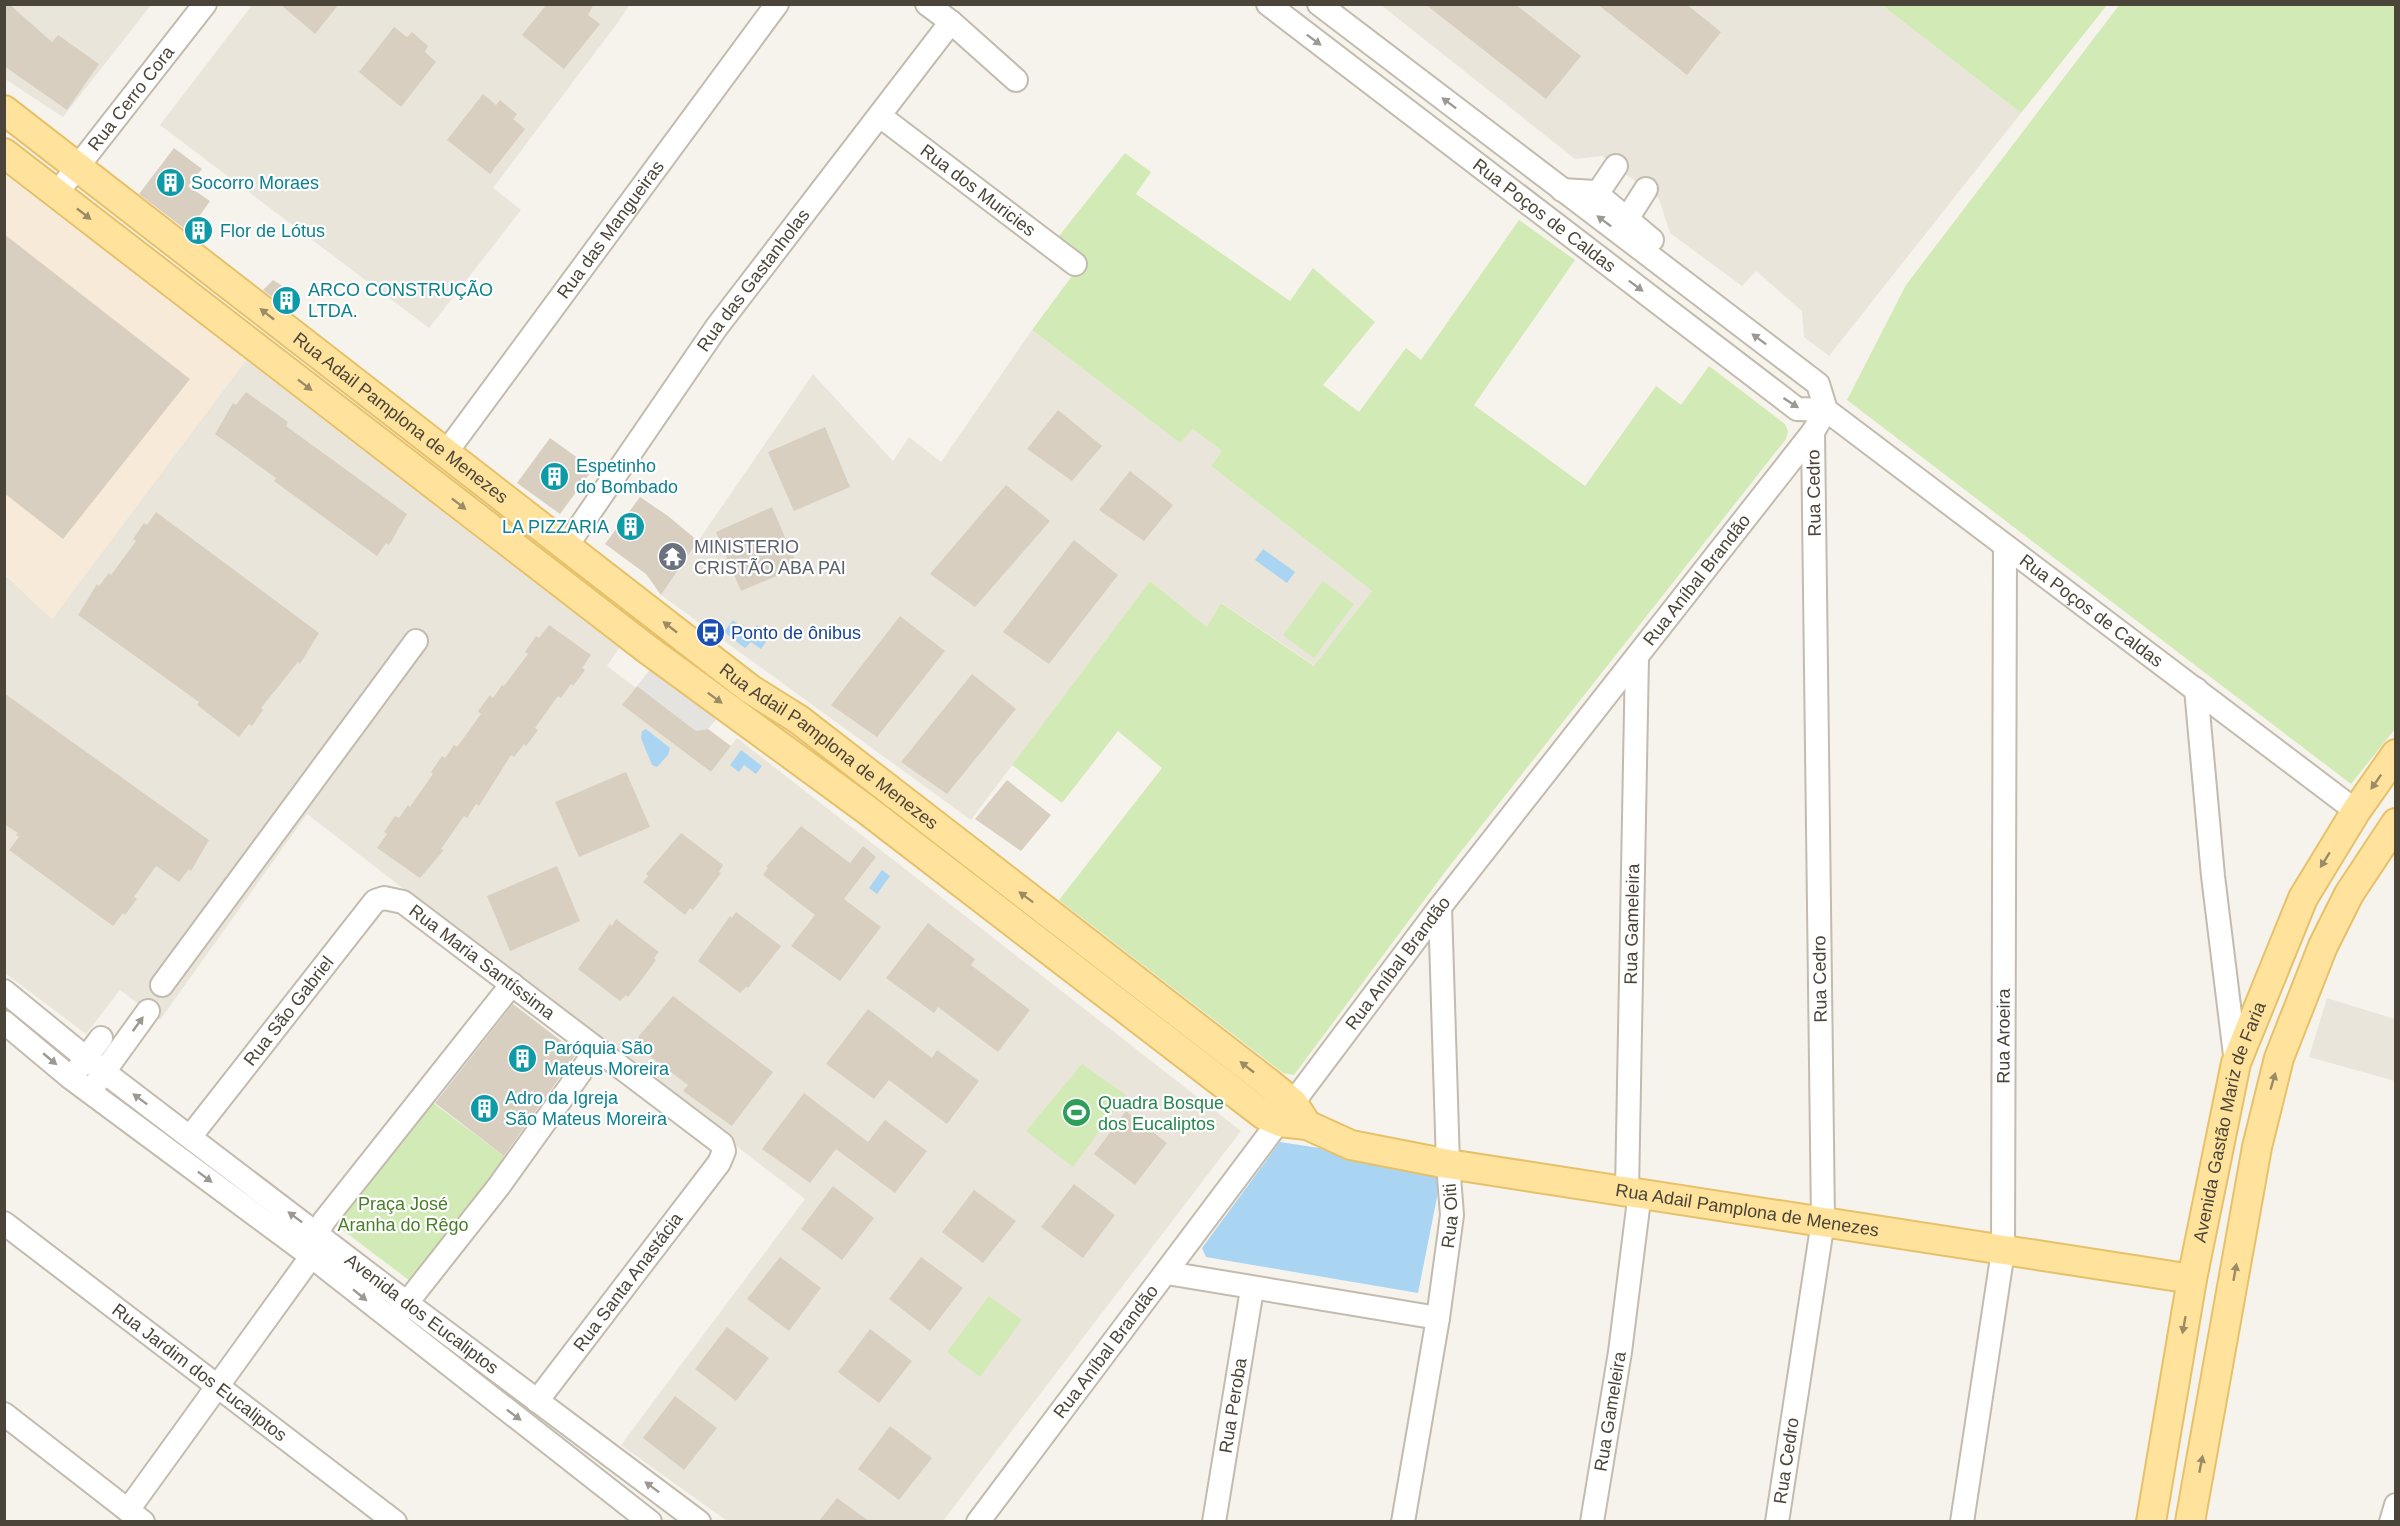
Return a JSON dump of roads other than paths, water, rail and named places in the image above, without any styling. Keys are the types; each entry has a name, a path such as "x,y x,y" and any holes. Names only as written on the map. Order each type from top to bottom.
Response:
{"main road":[{"name":"Rua Adail Pamplona de Menezes","path":"4,110 750,689 798,719 1120,969 1293,1117 1351,1145 1448,1164 2192,1279"},
{"name":"Rua Adail Pamplona de Menezes","path":"4,153 507,540 811,781 867,810 1264,1115 1293,1117"},
{"path":"507,540 516,539 540,553 561,543"},
{"path":"564,585 573,574 580,572 605,585 617,586"},
{"name":"Avenida Gastão Mariz de Faria","path":"2151,1521 2192,1279 2236,1062 2291,922 2319,868 2356,810 2396,754"},
{"path":"867,810 884,786"},
{"name":"Avenida Gastão Mariz de Faria","path":"2190,1521 2257,1146 2279,1058 2322,946 2349,894 2392,837"},
{"path":"1013,922 1025,922 1043,936 1049,935 1061,924"},
{"path":"1071,967 1080,957 1086,955 1111,969 1120,969"}],"street":[{"name":"Rua Cerro Cora","path":"57,193 205,4"},
{"name":"Rua das Mangueiras","path":"445,454 777,4"},
{"path":"927,4 951,22 1016,80"},
{"name":"Rua Poços de Caldas","path":"1268,4 1797,409 1826,410 2356,810"},
{"name":"Rua Poços de Caldas","path":"1319,4 1818,384 1826,410"},
{"name":"Rua das Gastanholas","path":"561,543 716,328 951,22"},
{"name":"Rua dos Muricies","path":"880,116 1075,264"},
{"path":"1597,194 1616,165"},
{"path":"1627,219 1646,189"},
{"path":"1562,190 1597,194 1676,259 1682,280"},
{"name":"Rua Aníbal Brandão","path":"978,1521 1167,1273 1293,1117 1440,907 1813,432 1826,410"},
{"name":"Rua Cedro","path":"1777,1521 1823,1221 1813,432"},
{"name":"Rua Aroeira","path":"1962,1521 2003,1251 2005,546"},
{"path":"162,985 416,642"},
{"name":"Rua Gameleira","path":"1592,1521 1620,1352 1633,1191 1637,657"},
{"path":"2196,689 2213,876 2236,1062"},
{"name":"Rua São Gabriel","path":"190,1137 363,915 375,901 384,898 394,899"},
{"name":"Rua Maria Santíssima","path":"394,899 403,902 722,1144 724,1155 719,1162"},
{"name":"Rua Oiti","path":"1403,1521 1438,1318 1452,1215 1448,1164 1440,907"},
{"path":"4,1414 135,1516 220,1385 311,1256 317,1233 417,1102 512,984"},
{"name":"Avenida dos Eucaliptos","path":"4,991 104,1072 407,1303 699,1521"},
{"path":"90,1092 148,1011"},
{"name":"Avenida dos Eucaliptos","path":"4,1022 71,1078 311,1256 392,1322 650,1521"},
{"path":"71,1078 101,1038"},
{"path":"392,1322 499,1186 597,1049"},
{"name":"Rua Santa Anastácia","path":"537,1432 545,1407 719,1162"},
{"name":"Rua Jardim dos Eucaliptos","path":"4,1223 220,1385 395,1521"},
{"path":"1167,1273 1252,1289 1438,1318"},
{"name":"Rua Peroba","path":"1214,1521 1252,1289"},
{"path":"2391,1521 2396,1505"}],"water":[{"path":"1263,549 1295,572 1287,583 1255,560"},
{"path":"733,620 750,634 757,625 771,635 761,649 751,642 745,648 724,632"},
{"path":"646,729 670,748 668,755 657,767 652,765 641,738 642,731"},
{"path":"741,750 762,766 756,774 744,765 739,772 730,765"},
{"path":"882,870 890,876 877,894 869,888"},
{"path":"1280,1142 1443,1167 1418,1293 1206,1257 1202,1248"}],"place":[{"name":"Socorro Moraes","path":"170,183"},
{"name":"Flor de Lótus","path":"199,231"},
{"name":"ARCO CONSTRUÇÃO LTDA.","path":"287,300"},
{"name":"Espetinho do Bombado","path":"555,476"},
{"name":"LA PIZZARIA","path":"630,527"},
{"name":"MINISTERIO CRISTÃO ABA PAI","path":"673,557"},
{"name":"Ponto de ônibus","path":"710,633"},
{"name":"Paróquia São Mateus Moreira","path":"523,1058"},
{"name":"Adro da Igreja São Mateus Moreira","path":"484,1108"},
{"name":"Quadra Bosque dos Eucaliptos","path":"1077,1113"}],"park label":[{"name":"Praça José Aranha do Rêgo","path":"403,1214"}]}
